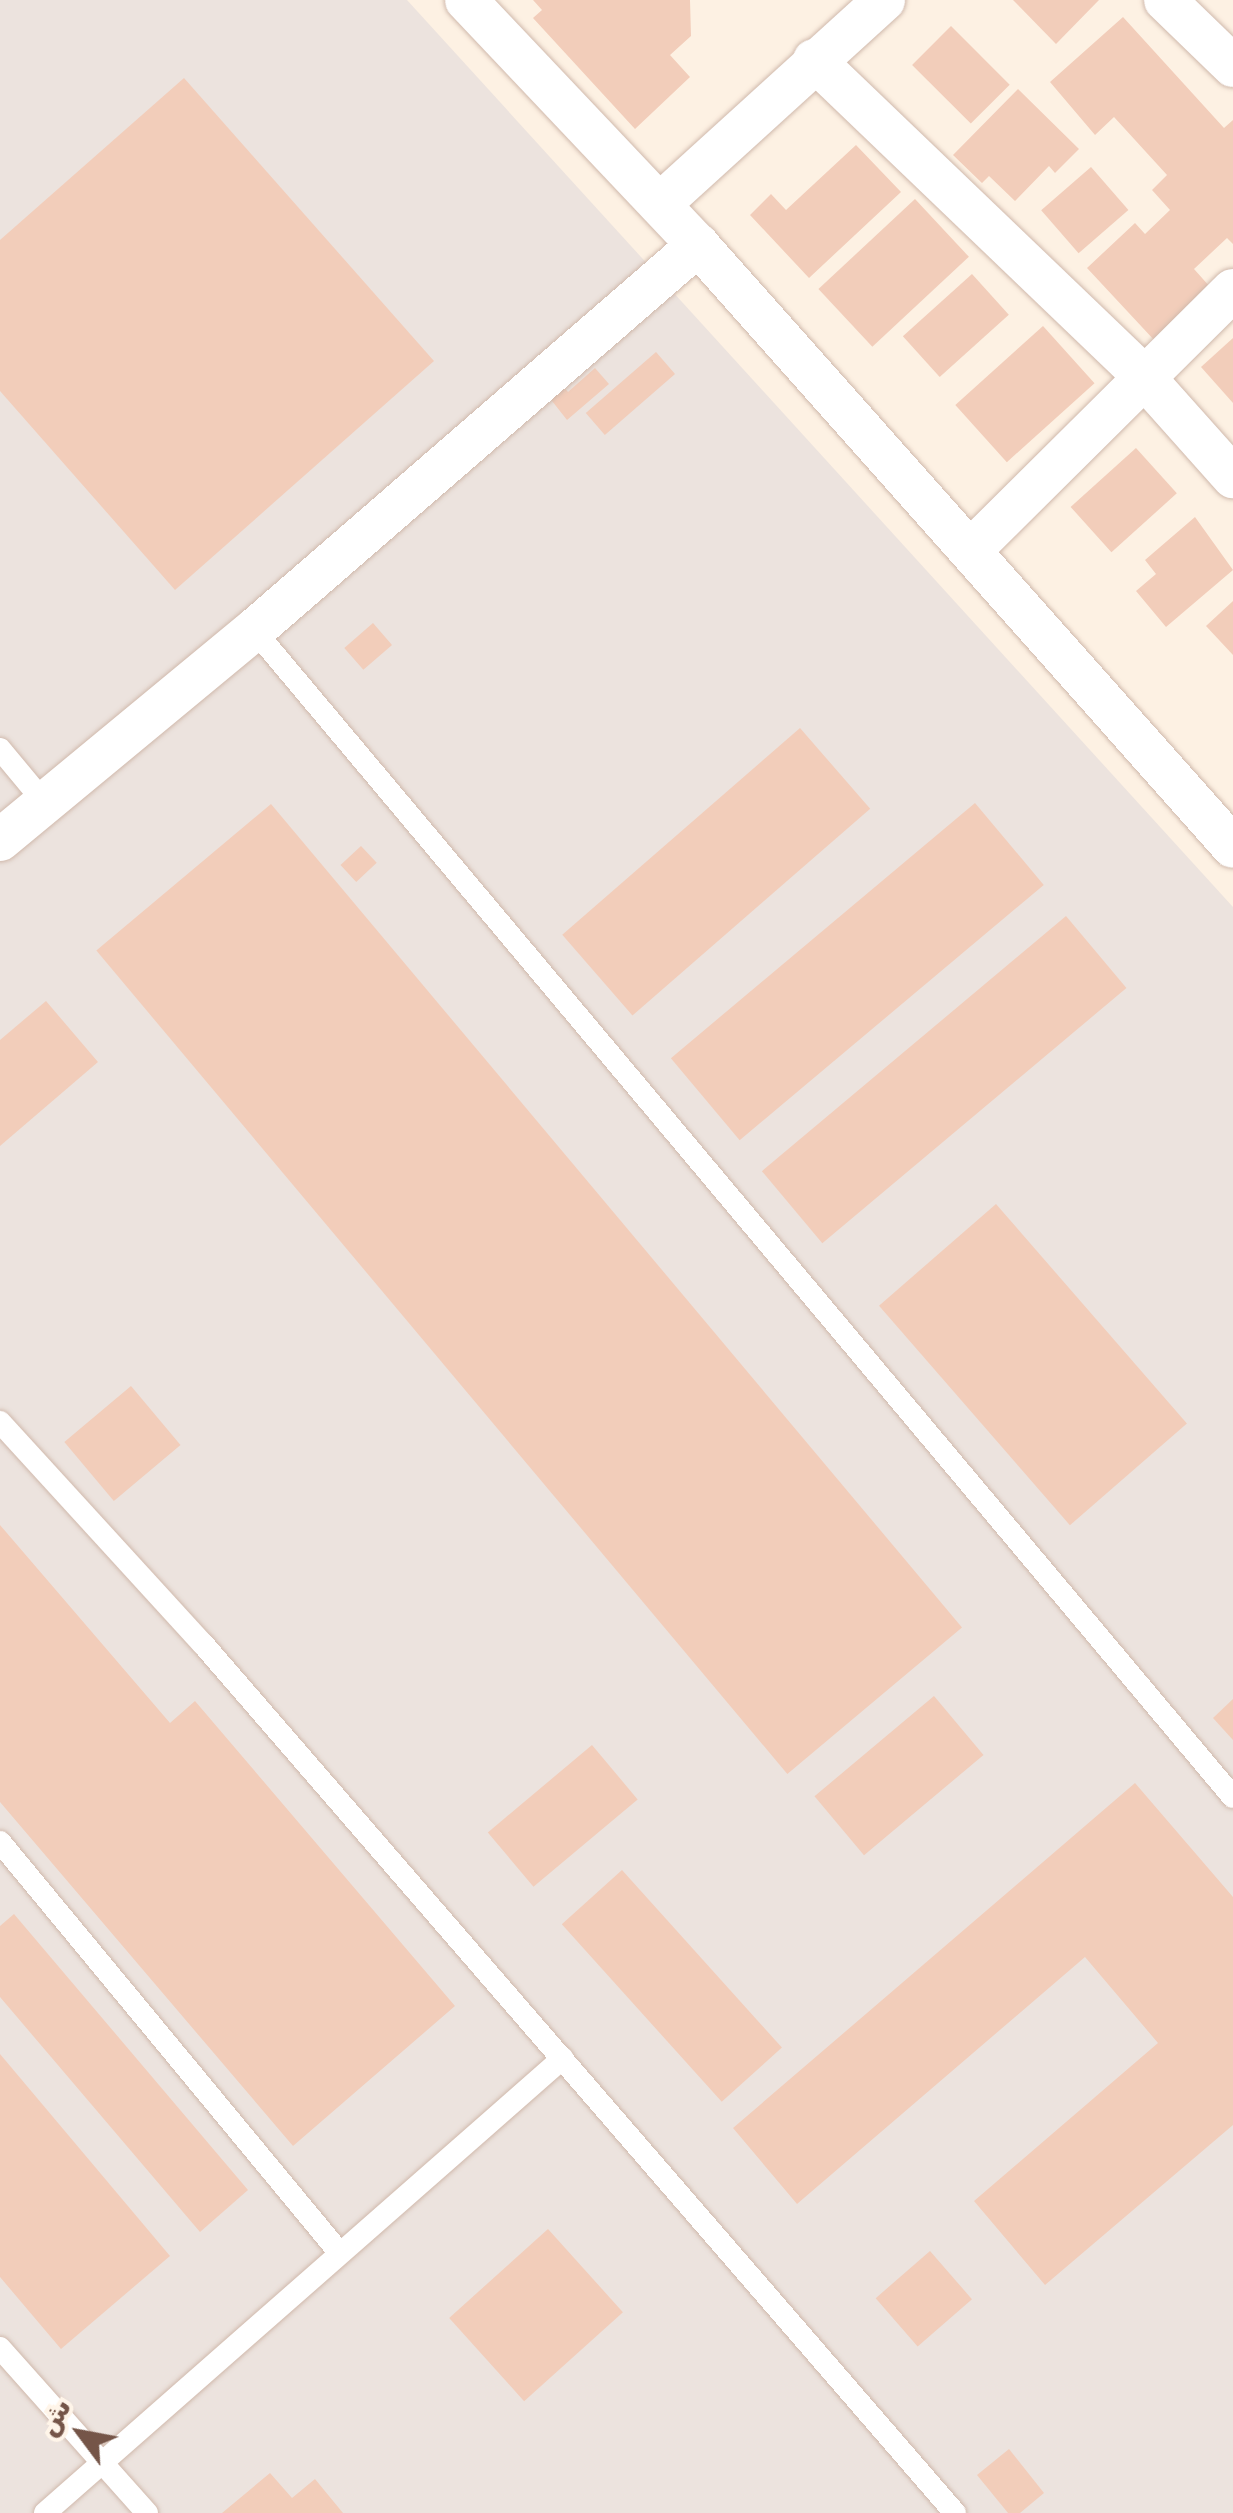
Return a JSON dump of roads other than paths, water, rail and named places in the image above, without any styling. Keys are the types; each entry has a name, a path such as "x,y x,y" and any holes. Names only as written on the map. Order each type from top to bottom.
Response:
{"street":[{"path":"466,0 698,245 1233,848"},
{"path":"660,204 884,0"},
{"path":"1164,0 1233,66"},
{"path":"814,60 1142,375 1233,476"},
{"path":"0,840 254,630 698,245"},
{"path":"971,550 1142,375 1233,290"}],"lane":[{"path":"254,630 1233,1797"},
{"path":"0,749 44,802"},
{"path":"0,1422 204,1644 955,2513"},
{"path":"0,1842 339,2252"},
{"path":"44,2513 563,2058"},
{"path":"0,2348 147,2513"}]}
